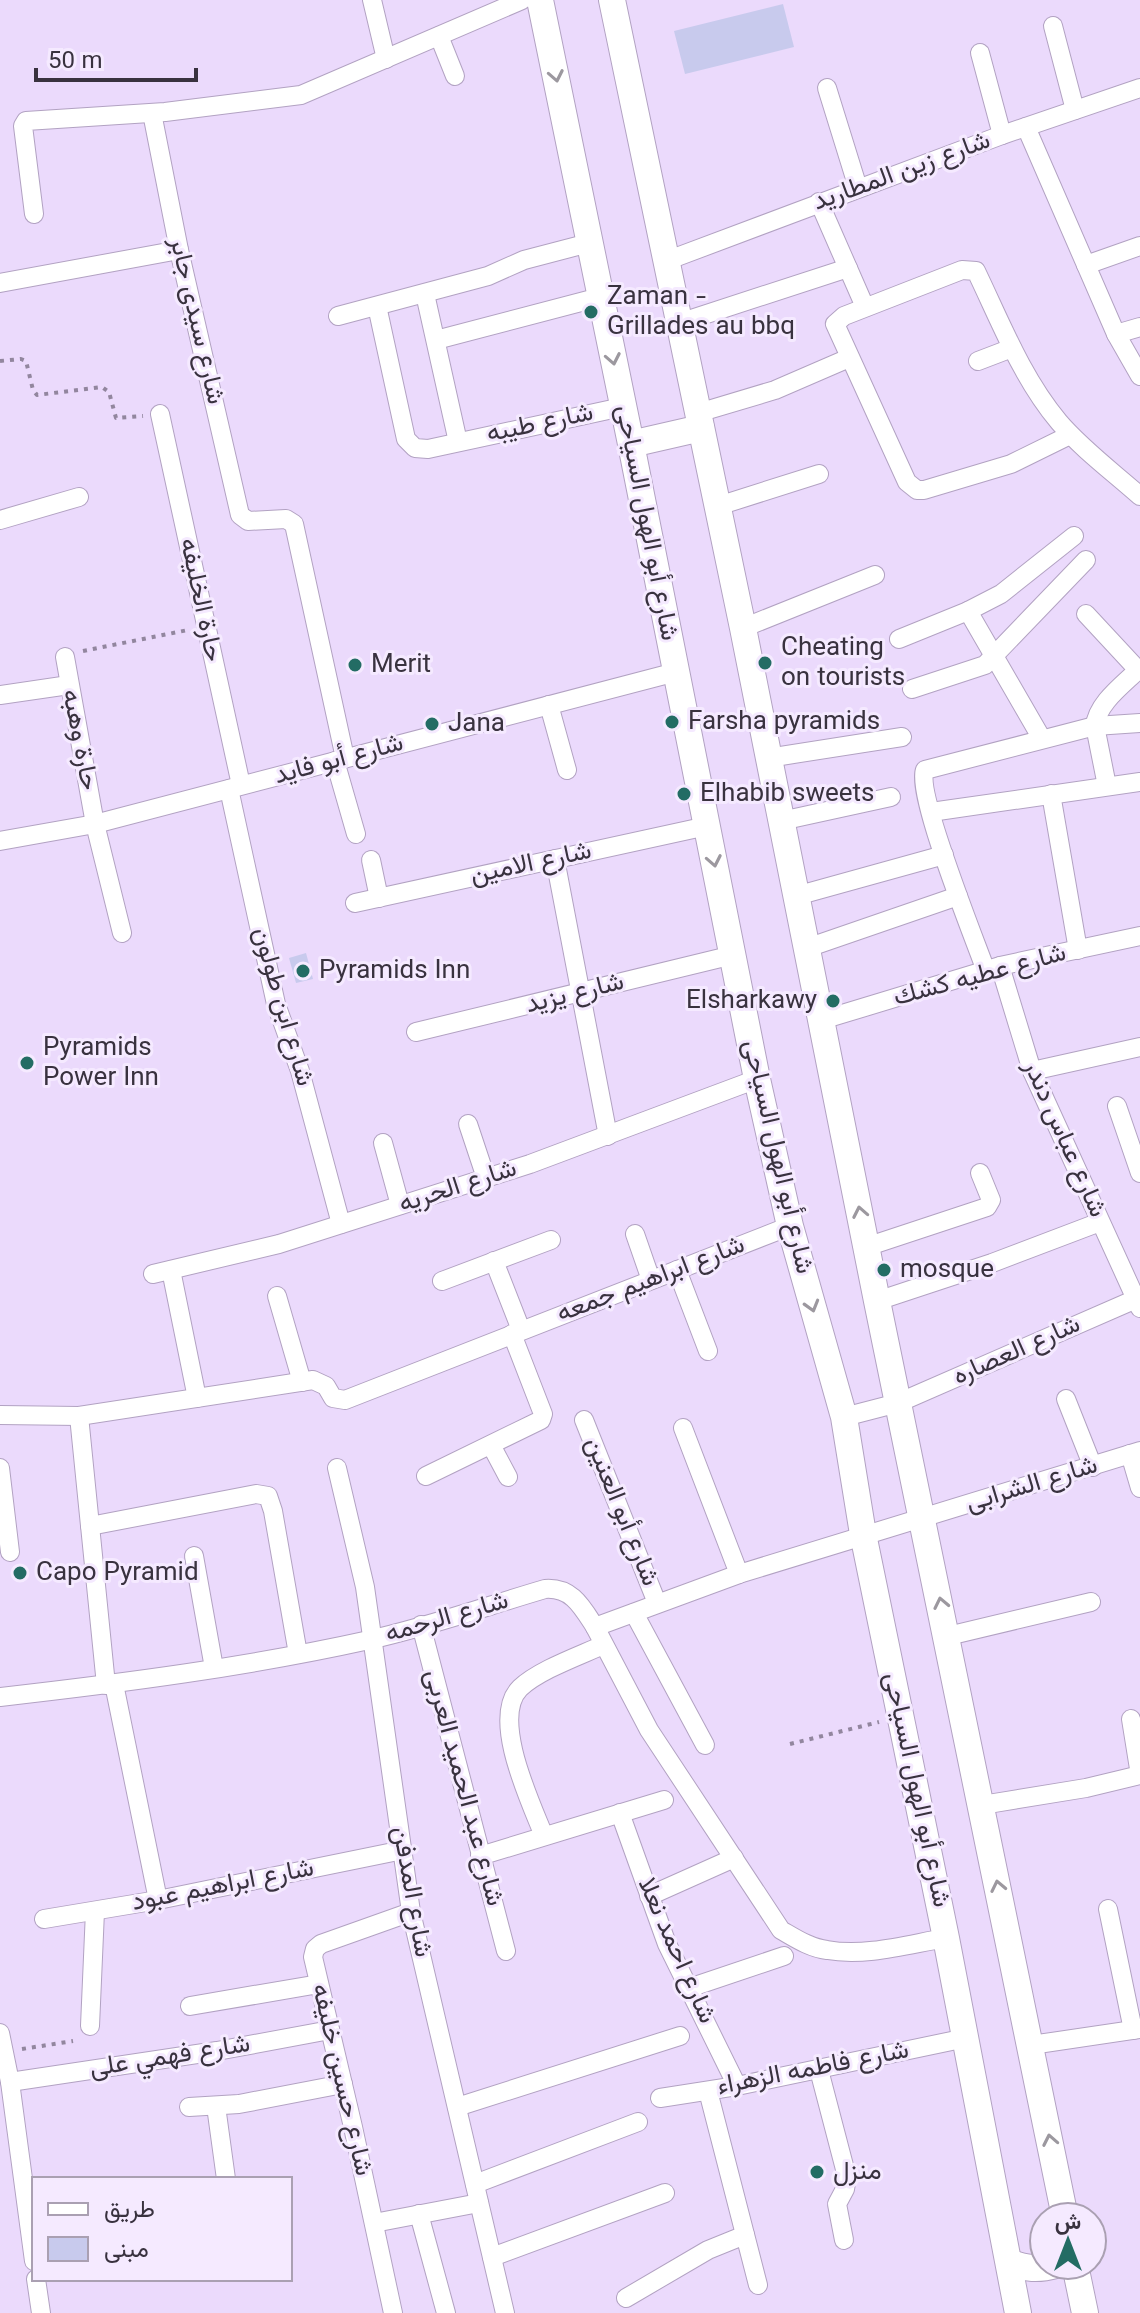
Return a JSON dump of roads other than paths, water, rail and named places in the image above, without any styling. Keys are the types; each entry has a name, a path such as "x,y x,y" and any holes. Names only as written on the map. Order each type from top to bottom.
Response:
{"main road":[{"name":"شارع أبو الهول السياحى","path":"540,0 757,1079 790,1226 844,1417 863,1534 966,2038 1018,2313"},
{"path":"612,0 743,628 866,1247 1062,2201"},
{"path":"631,444 700,421"},
{"path":"1009,2262 1028,2269"},
{"path":"1078,2281 1085,2313"}],"street":[{"path":"372,0 386,59"},
{"path":"34,214 24,123 152,113 301,95 522,0"},
{"path":"1053,26 1075,110"},
{"path":"439,36 455,76"},
{"path":"980,53 1002,135"},
{"path":"827,88 858,188"},
{"name":"شارع زين المطاريد","path":"666,261 1002,135 1140,88"},
{"name":"شارع سيدى جابر","path":"152,113 179,250 240,515 245,520 286,519 294,524 340,760"},
{"path":"1026,127 1116,334 1140,376"},
{"path":"819,202 865,307"},
{"path":"338,316 488,276 536,256 589,243"},
{"path":"1086,265 1140,246"},
{"path":"0,283 179,250"},
{"path":"679,323 848,268"},
{"path":"1070,435 1011,464 917,490 907,482 835,324 844,316 865,307 962,270 976,271 1012,348 1043,402 1070,435 1140,496"},
{"path":"425,294 458,442"},
{"path":"436,340 600,297"},
{"name":"شارع طيبه","path":"377,306 406,439 415,448 421,450 622,407"},
{"path":"1116,334 1140,327"},
{"path":"978,361 1012,348"},
{"path":"700,421 849,358"},
{"name":"حارة الخليفه","path":"160,414 206,626 235,787"},
{"path":"718,506 819,474"},
{"path":"0,520 79,497"},
{"path":"899,639 1001,594 1074,536"},
{"path":"912,689 985,665 1086,560"},
{"path":"743,628 875,575"},
{"path":"968,611 1042,739 1095,726 1140,723"},
{"path":"1086,614 1139,669 1102,706 1096,717 1095,726 1107,786"},
{"name":"حارة وهبه","path":"65,657 95,824 122,933"},
{"name":"شارع أبو فايد","path":"0,841 95,824 676,672"},
{"path":"0,695 69,685"},
{"path":"549,705 567,770"},
{"path":"768,758 902,737"},
{"name":"شارع عباس دندر","path":"1042,739 925,770 922,776 958,896 993,968 1032,1071 1138,1304"},
{"path":"340,760 356,834"},
{"path":"931,812 1107,786 1139,787"},
{"name":"شارع ابن طولون","path":"235,787 276,1004 300,1071 341,1224"},
{"path":"1051,794 1078,950"},
{"path":"781,821 891,797"},
{"name":"شارع الامين","path":"355,903 707,826"},
{"path":"796,896 944,855"},
{"path":"555,859 608,1136"},
{"path":"371,860 379,898"},
{"path":"807,948 958,896"},
{"name":"شارع عطيه كشك","path":"822,1020 993,968 1140,936"},
{"name":"شارع يزيد","path":"416,1032 733,955"},
{"path":"1032,1071 1140,1047"},
{"name":"شارع الحريه","path":"197,1398 162,1272 254,1251 486,1178 608,1136 757,1079"},
{"path":"1117,1106 1140,1173"},
{"path":"468,1124 486,1178"},
{"path":"383,1143 400,1205"},
{"path":"866,1247 987,1207 991,1200 980,1173"},
{"path":"877,1301 992,1263 1100,1222"},
{"name":"شارع ابراهيم جمعه","path":"302,1382 313,1380 322,1383 333,1398 345,1400 790,1226"},
{"path":"635,1234 651,1280"},
{"path":"442,1281 551,1240"},
{"path":"426,1476 540,1421 543,1416 494,1261"},
{"path":"677,1270 708,1351"},
{"path":"0,1415 79,1416 302,1382 277,1296"},
{"name":"شارع العصاره","path":"844,1417 898,1403 1138,1304"},
{"path":"1066,1399 1093,1467"},
{"path":"79,1416 110,1684 158,1900"},
{"name":"شارع أبو العنين","path":"584,1420 657,1603"},
{"path":"683,1428 739,1574"},
{"path":"491,1445 508,1477"},
{"path":"1135,1453 1140,1488"},
{"name":"شارع الشرابى","path":"863,1534 1135,1453"},
{"path":"0,1468 10,1552"},
{"name":"شارع المدفن","path":"337,1468 362,1569 411,1912 505,2313"},
{"path":"90,1526 256,1494 268,1496 298,1654"},
{"path":"595,1627 739,1574 863,1534"},
{"path":"194,1556 214,1668"},
{"name":"شارع الرحمه","path":"0,1697 110,1684 298,1654 372,1639 554,1588 572,1595 595,1627 649,1730 781,1930 803,1943 828,1951 872,1951 946,1938"},
{"path":"948,1636 1091,1602"},
{"path":"634,1613 705,1745"},
{"name":"شارع عبد الحميد العربى","path":"421,1625 506,1951"},
{"path":"544,1836 509,1737 511,1703 520,1689 540,1675 603,1645"},
{"path":"982,1805 1086,1788 1140,1775 1131,1719"},
{"path":"480,1856 664,1800"},
{"name":"شارع احمد نعلا","path":"620,1813 667,1944 737,2086"},
{"name":"شارع ابراهيم عبود","path":"44,1919 158,1900 249,1891 403,1850"},
{"path":"649,1896 734,1858"},
{"path":"1031,2045 1137,2030 1108,1909"},
{"path":"90,2026 95,1911"},
{"name":"شارع حسين خليفه","path":"393,2313 313,1957 317,1946 411,1912"},
{"path":"689,1988 784,1956"},
{"path":"190,2006 319,1984"},
{"name":"شارع فهمي على","path":"10,2082 217,2051 330,2030"},
{"path":"0,2033 10,2082 32,2246"},
{"path":"457,2107 680,2036"},
{"name":"شارع فاطمه الزهراء","path":"660,2098 819,2070 966,2038"},
{"path":"819,2070 847,2177 837,2204 844,2240"},
{"path":"189,2107 216,2106 343,2084"},
{"path":"708,2091 758,2285"},
{"path":"216,2106 226,2177"},
{"path":"475,2184 638,2122"},
{"path":"492,2257 665,2193"},
{"path":"374,2223 479,2203"},
{"path":"419,2214 446,2313"},
{"path":"626,2298 708,2250 745,2235"},
{"path":"36,2281 41,2313"}],"place":[{"name":"Zaman - Grillades au bbq","path":"591,312"},
{"name":"Cheating on tourists","path":"765,663"},
{"name":"Merit","path":"355,665"},
{"name":"Farsha pyramids","path":"672,722"},
{"name":"Jana","path":"432,724"},
{"name":"Elhabib sweets","path":"684,794"},
{"name":"Pyramids Inn","path":"303,971"},
{"name":"Elsharkawy","path":"833,1001"},
{"name":"Pyramids Power Inn","path":"27,1063"},
{"name":"mosque","path":"884,1270"},
{"name":"Capo Pyramid","path":"20,1573"},
{"name":"منزل","path":"817,2172"}]}
